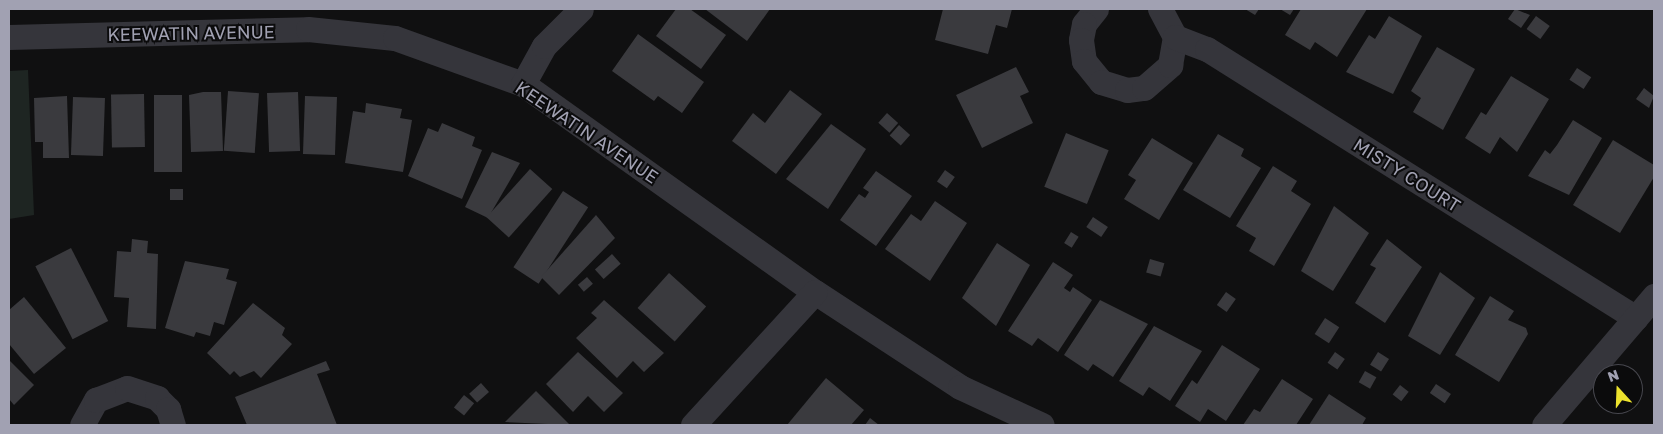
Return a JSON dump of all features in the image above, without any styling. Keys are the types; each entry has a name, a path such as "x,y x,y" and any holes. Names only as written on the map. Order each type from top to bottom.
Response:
{"street":[{"path":"523,84 544,46 581,9"},
{"path":"1096,9 1084,24 1081,40 1084,61 1111,87 1144,88 1160,78 1170,65 1175,37 1160,9"},
{"name":"KEEWATIN AVENUE","path":"9,37 308,30 395,38 523,84 815,292 960,387 1042,425"},
{"name":"MISTY COURT","path":"1175,37 1207,49 1636,318"},
{"path":"693,425 815,292"},
{"path":"1544,425 1654,296"},
{"path":"82,425 96,400 127,388 157,398 168,410 173,425"}],"shaded area":[{"path":"28,70 34,215 9,219 9,71"}],"building":[{"path":"676,9 690,9 726,35 701,69 656,36"},
{"path":"705,9 770,9 747,41"},
{"path":"943,9 1012,9 1007,28 996,25 988,54 935,40"},
{"path":"1245,9 1259,9 1255,15"},
{"path":"1280,9 1294,9 1290,15"},
{"path":"1301,9 1367,9 1337,57 1315,42 1310,50 1285,35"},
{"path":"1515,9 1530,15 1521,28 1508,19"},
{"path":"1389,16 1422,36 1393,94 1346,72 1369,35 1375,39"},
{"path":"1536,16 1550,26 1540,39 1527,29"},
{"path":"638,34 704,82 682,113 658,96 654,101 612,71"},
{"path":"1437,47 1475,69 1443,130 1413,112 1421,98 1411,91"},
{"path":"1016,67 1029,92 1020,96 1033,123 982,148 956,95"},
{"path":"1577,68 1591,77 1584,89 1569,80"},
{"path":"1511,76 1549,99 1517,152 1500,137 1490,154 1465,138 1481,112 1486,115"},
{"path":"1644,88 1654,96 1649,108 1636,99"},
{"path":"790,90 822,114 776,174 732,141 753,113 765,123"},
{"path":"228,91 259,93 255,153 224,151"},
{"path":"203,92 221,92 223,151 191,152 189,95"},
{"path":"298,92 300,151 269,152 267,93"},
{"path":"144,94 145,147 112,148 111,95"},
{"path":"154,95 182,95 182,172 154,172"},
{"path":"67,96 69,158 43,158 43,142 35,142 34,98"},
{"path":"305,96 337,97 335,155 303,154"},
{"path":"73,97 105,98 103,156 71,155"},
{"path":"366,103 402,109 400,118 412,120 403,172 345,163 353,111 365,113"},
{"path":"887,113 898,123 889,133 878,123"},
{"path":"1573,120 1602,138 1569,195 1528,176 1545,150 1550,154"},
{"path":"442,123 475,137 472,146 482,150 462,199 408,176 428,128 438,132"},
{"path":"831,124 866,149 828,209 786,179"},
{"path":"899,125 910,135 901,145 890,135"},
{"path":"1066,133 1109,150 1087,204 1044,187"},
{"path":"1218,134 1244,149 1241,156 1261,168 1230,218 1183,190"},
{"path":"1152,138 1193,163 1159,220 1124,199 1136,180 1128,175"},
{"path":"1613,140 1654,165 1654,177 1620,233 1573,205"},
{"path":"492,152 520,163 488,218 465,207"},
{"path":"1273,166 1297,181 1291,191 1311,204 1274,266 1249,251 1256,238 1236,226"},
{"path":"530,169 552,189 509,237 487,217"},
{"path":"945,170 955,177 947,188 937,181"},
{"path":"876,171 912,196 876,246 840,220 859,194 865,198 869,192 863,188"},
{"path":"170,189 183,189 183,200 170,200"},
{"path":"563,191 588,207 539,284 513,267"},
{"path":"935,201 967,223 930,281 885,249 911,214 921,221"},
{"path":"1334,206 1369,233 1333,291 1301,271"},
{"path":"596,215 615,238 559,295 541,277"},
{"path":"1093,217 1108,227 1101,237 1086,227"},
{"path":"1071,232 1079,237 1072,248 1064,243"},
{"path":"132,239 148,241 147,253 158,254 156,329 127,327 129,298 114,297 117,251 131,252"},
{"path":"1387,239 1422,267 1385,323 1355,303 1376,268 1370,265"},
{"path":"997,243 1030,265 996,326 962,298"},
{"path":"71,248 108,321 73,339 35,266"},
{"path":"612,254 621,264 604,279 595,269"},
{"path":"1150,259 1164,263 1161,277 1146,272"},
{"path":"185,261 229,269 226,279 237,282 224,325 214,322 210,336 196,332 194,337 165,328"},
{"path":"1053,262 1073,275 1064,288 1070,292 1073,287 1092,300 1058,352 1038,338 1032,346 1008,331"},
{"path":"1440,272 1475,298 1440,355 1408,336"},
{"path":"669,273 706,306 675,341 638,308"},
{"path":"587,277 593,284 584,292 578,285"},
{"path":"1226,292 1236,299 1227,312 1217,305"},
{"path":"1490,296 1514,311 1508,320 1526,328 1528,334 1499,382 1455,355"},
{"path":"24,297 66,348 34,374 9,344 9,310"},
{"path":"604,300 664,353 644,372 633,361 617,378 576,338 597,318 591,313"},
{"path":"1100,300 1148,324 1113,377 1093,364 1088,371 1064,355"},
{"path":"253,303 285,328 282,335 292,344 261,378 254,371 240,377 234,371 230,375 207,353"},
{"path":"1325,318 1339,327 1329,343 1315,334"},
{"path":"1154,326 1202,351 1170,401 1149,387 1143,396 1119,381"},
{"path":"1222,345 1260,369 1226,421 1208,409 1200,422 1175,406 1192,380 1197,384"},
{"path":"578,352 623,393 604,412 588,396 573,412 546,384"},
{"path":"1335,352 1345,359 1337,370 1328,363"},
{"path":"1378,352 1389,359 1381,372 1370,365"},
{"path":"9,360 34,385 14,405 9,399"},
{"path":"326,361 330,370 317,374 337,425 247,425 235,397"},
{"path":"1365,371 1376,377 1370,389 1359,382"},
{"path":"826,378 864,410 851,425 787,425"},
{"path":"1282,379 1313,399 1296,425 1243,425 1254,409 1260,412"},
{"path":"481,383 489,392 477,403 469,394"},
{"path":"1436,384 1451,394 1445,403 1430,393"},
{"path":"1400,385 1409,392 1401,401 1393,394"},
{"path":"536,391 570,425 505,422"},
{"path":"1329,394 1366,418 1362,425 1309,425"},
{"path":"464,395 474,403 464,416 454,407"},
{"path":"870,418 879,425 865,425"}]}
